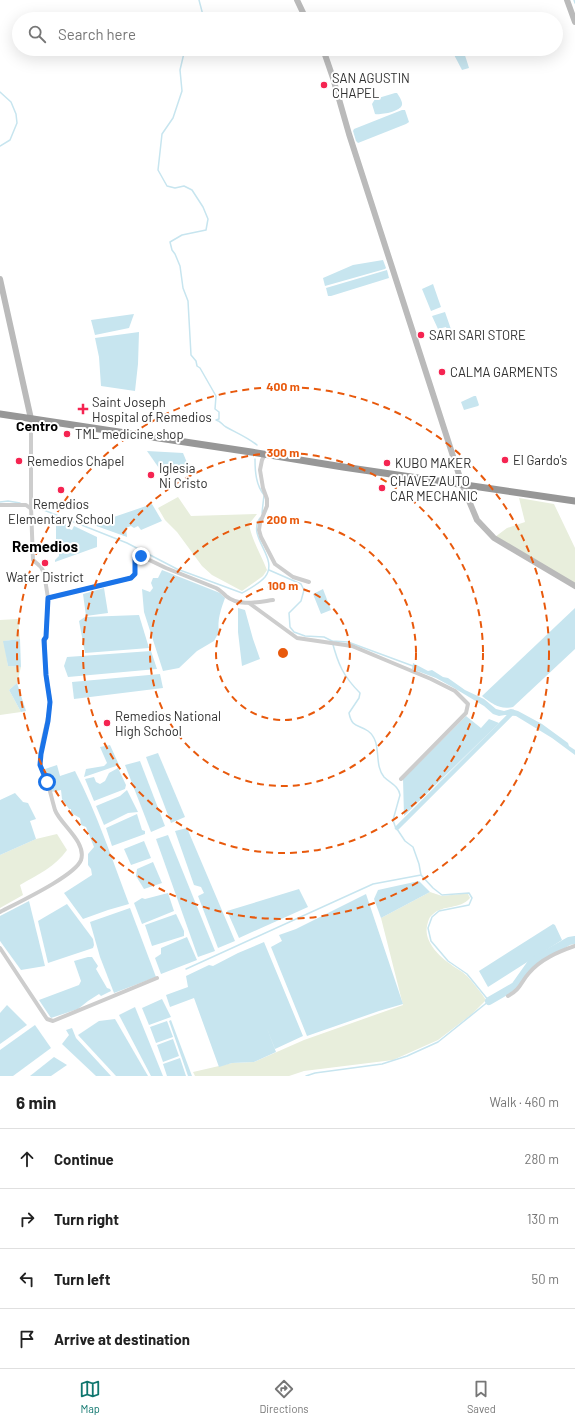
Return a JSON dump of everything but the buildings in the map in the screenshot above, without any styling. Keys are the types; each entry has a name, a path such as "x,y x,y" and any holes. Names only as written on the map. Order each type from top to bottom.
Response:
{"highway":[{"path":"0,414 575,501"}],"street":[{"path":"297,0 303,12"},
{"path":"567,0 575,22"},
{"path":"325,56 462,484 477,520 494,538 575,586"},
{"path":"0,279 31,419 31,508 33,560 43,570 48,598 46,637 44,640 46,675 50,702 40,765 56,812 80,846 82,853 81,860 72,871 0,912"},
{"path":"265,454 260,470 267,506 260,523 259,530 261,537 275,564 293,577 309,582"},
{"path":"0,505 26,505 31,508"},
{"path":"48,598 131,578 135,574 135,556 141,556 166,568 216,588 223,592 226,596 239,603 273,600"},
{"path":"249,603 297,638 352,646 431,679 455,691 468,704 466,713 401,779"},
{"path":"508,996 515,993 528,974 540,963 553,954 575,946"},
{"path":"0,948 47,1019 53,1021 157,978"}],"green space":[{"path":"178,497 191,516 257,514 249,524 254,542 267,570 263,576 242,591 212,575 202,566 177,532 165,520 158,508"},
{"path":"519,498 554,504 575,548 575,584 495,537 507,528 525,522"},
{"path":"18,619 20,639 4,641 8,666 21,667 17,683 9,690 21,712 0,715 0,620"},
{"path":"57,834 67,850 51,866 20,885 23,895 0,908 0,855 36,839"},
{"path":"430,892 442,896 468,894 470,898 466,902 441,909 436,912 429,918 427,932 430,942 436,952 467,976 486,1000 472,1014 438,1040 393,1060 304,1071 289,1076 195,1076 193,1072 232,1063 254,1062 304,1040 403,1005 381,918"}],"water":[{"path":"455,56 465,56 469,68 462,70"},
{"path":"397,93 402,104 398,110 375,114 372,104 375,99"},
{"path":"405,110 409,122 358,143 356,141 353,131 354,129"},
{"path":"383,260 385,269 325,286 323,278 353,265"},
{"path":"387,270 389,278 328,296 326,288"},
{"path":"433,284 441,307 431,311 422,289"},
{"path":"445,312 453,335 450,336 446,327 438,329 432,316"},
{"path":"134,314 129,328 95,335 91,320"},
{"path":"139,332 135,391 101,386 99,357 95,338"},
{"path":"476,396 479,405 464,410 461,402"},
{"path":"147,451 183,453 188,465 161,471"},
{"path":"152,504 162,521 141,530 138,526 134,528 131,526 126,528 127,537 88,523 108,519"},
{"path":"56,521 66,524 67,528 72,530 74,526 97,537 97,547 55,562 59,556 59,545 56,541"},
{"path":"162,570 220,593 225,598 219,619 219,632 214,641 197,651 179,668 163,671 144,612 142,589 150,592 153,588 151,583 153,578 158,578"},
{"path":"104,588 108,613 86,616 83,594"},
{"path":"323,589 331,610 321,614 313,594"},
{"path":"238,608 245,610 260,659 242,666 238,632"},
{"path":"575,608 575,649 513,707 504,708 496,706 482,696"},
{"path":"139,615 149,648 85,653 79,621 85,617"},
{"path":"20,639 21,667 8,666 3,641"},
{"path":"151,651 157,669 68,677 64,666 67,657"},
{"path":"413,663 428,671 432,670 443,677 448,678 465,690 484,699 496,709 504,711 511,709 518,711 542,724 568,743 569,746 575,750 575,755 552,738 516,716 499,716 493,714 484,706 436,678 412,669"},
{"path":"160,674 163,688 74,699 72,682"},
{"path":"17,683 26,711 21,712 9,690"},
{"path":"466,716 481,728 489,719 499,723 404,816 403,779"},
{"path":"110,745 119,765 84,777 86,769 104,766 107,763 100,747"},
{"path":"158,753 185,817 171,823 146,757"},
{"path":"140,761 165,826 151,832 125,765"},
{"path":"57,765 60,776 75,771 97,820 129,904 83,919 64,893 92,875 91,869 88,865 88,854 94,847 86,827 81,825 80,818 71,813 71,809 69,809 62,799 61,790 51,792 45,769"},
{"path":"118,768 126,785 125,789 94,801 85,779 94,777 96,782 100,784 105,781 109,773"},
{"path":"127,790 138,812 128,813 104,825 96,806 120,796"},
{"path":"15,793 23,802 28,803 36,819 30,821 36,839 0,855 0,800"},
{"path":"137,814 142,830 145,831 145,834 112,846 106,828"},
{"path":"187,828 235,941 218,948 198,896 204,893 201,887 194,885 175,831"},
{"path":"168,835 215,951 198,957 156,839"},
{"path":"144,841 151,858 131,865 124,849"},
{"path":"153,862 162,883 144,889 136,876 137,869"},
{"path":"419,881 430,892 381,918 374,899 378,890"},
{"path":"299,889 308,907 239,938 227,911"},
{"path":"168,893 174,911 142,924 134,903 142,898 145,899"},
{"path":"366,894 403,1004 307,1036 271,947 282,941 279,935 296,929"},
{"path":"29,901 45,966 21,970 0,941 0,916"},
{"path":"67,904 93,939 94,945 93,948 48,963 38,921"},
{"path":"130,908 156,977 114,993 100,957 90,922"},
{"path":"176,914 184,931 184,936 152,946 145,925"},
{"path":"553,924 555,925 562,940 488,987 479,971"},
{"path":"187,937 197,960 161,974 155,958 161,954 161,948"},
{"path":"264,942 303,1036 275,1049 266,1026 276,1052 254,1062 232,1063 219,1067 194,998 170,1007 166,995 188,987 186,976 209,965 213,966"},
{"path":"92,957 98,966 96,969 107,988 111,991 101,996 99,994 78,1009 51,1018 39,1000 79,985 81,981 74,961"},
{"path":"162,999 171,1017 149,1025 142,1008"},
{"path":"7,1005 27,1025 0,1044 0,1013"},
{"path":"135,1007 163,1076 151,1076 119,1015"},
{"path":"115,1019 148,1076 116,1076 78,1035 99,1021"},
{"path":"171,1020 192,1076 188,1076 169,1021"},
{"path":"167,1021 173,1037 156,1043 150,1027"},
{"path":"35,1025 51,1048 13,1076 0,1076 0,1050"},
{"path":"72,1028 76,1038 111,1076 96,1076 62,1044 69,1035 66,1030"},
{"path":"173,1039 179,1056 163,1062 157,1045"},
{"path":"54,1057 67,1065 51,1076 30,1076"},
{"path":"180,1058 186,1076 167,1076 163,1064"}],"waterway":[{"path":"199,0 202,12"},
{"path":"183,56 180,70 182,91 173,118 162,134 158,170 167,186 175,188 184,186 192,190 203,207 208,219 206,230 182,235 170,242 172,250 180,266 183,288 188,301 191,355 216,396 215,409 219,412 219,419 216,420 257,445"},
{"path":"0,92 11,102 16,114 17,123 10,140 0,146"},
{"path":"255,459 256,478 264,495 262,513"},
{"path":"0,502 8,501 20,503"},
{"path":"36,507 127,543 177,569 242,593 263,580 269,570 269,562 257,533 257,525 260,518"},
{"path":"269,570 301,584 304,590 301,601 289,613 290,627 294,632 305,636 324,637 332,641 348,642 413,666"},
{"path":"306,1076 315,1073 382,1064 407,1056 438,1042 489,1001 467,974 448,961 431,941 428,928 432,917 439,911 469,905 472,898 469,893 442,895 421,875 413,847 405,841 395,826 393,820 400,795 398,789 384,777 381,772 377,747 373,736 368,731 356,725 350,718 349,713 359,698 360,693 345,675 332,641"},
{"path":"397,828 513,712"},
{"path":"186,969 373,884 421,875"},
{"path":"489,1001 515,986 532,962 569,941 575,940"}],"place":[{"name":"SAN AGUSTIN CHAPEL","path":"324,85"},
{"name":"SARI SARI STORE","path":"421,335"},
{"name":"CALMA GARMENTS","path":"442,372"},
{"name":"Saint Joseph Hospital of Remedios","path":"83,409"},
{"name":"TML medicine shop","path":"67,434"},
{"name":"El Gardo's","path":"505,460"},
{"name":"Remedios Chapel","path":"19,461"},
{"name":"KUBO MAKER","path":"387,463"},
{"name":"Iglesia Ni Cristo","path":"151,475"},
{"name":"CHAVEZ AUTO CAR MECHANIC","path":"382,488"},
{"name":"Remedios Elementary School","path":"61,490"},
{"name":"Water District","path":"45,563"},
{"name":"Remedios National High School","path":"107,723"}],"district":[{"name":"Centro","path":"37,425"},
{"name":"Remedios","path":"45,546"}],"route":[{"path":"47,782 40,765 50,702 46,675 44,640 46,637 48,598 131,578 135,574 135,556 141,556"}]}
